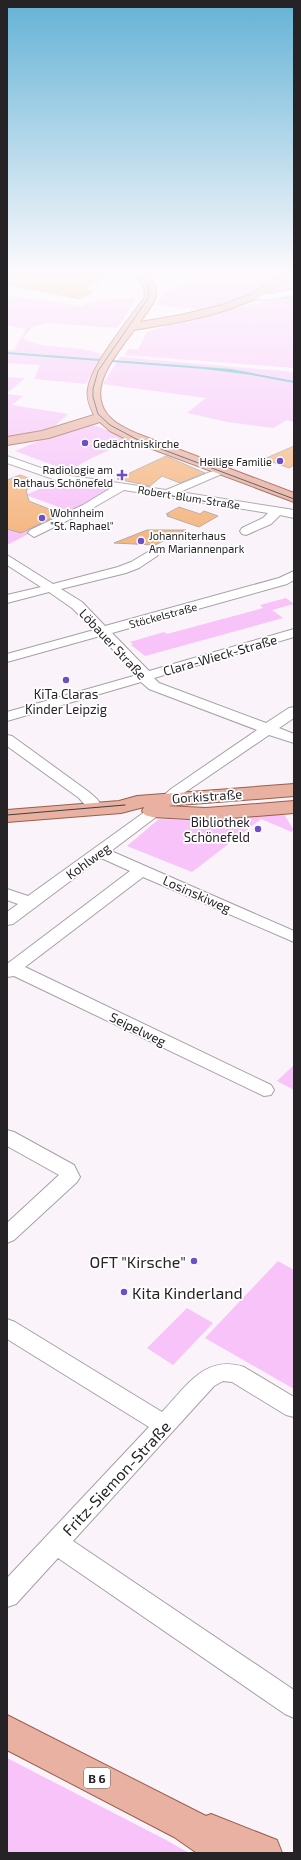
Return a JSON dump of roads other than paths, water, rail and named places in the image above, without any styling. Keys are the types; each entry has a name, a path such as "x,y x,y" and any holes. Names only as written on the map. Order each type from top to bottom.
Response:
{"main road":[{"path":"106,362 97,376 94,389 95,404 102,417 115,428 133,437 294,498"},
{"path":"7,440 44,435 102,417"},
{"name":"Gorkistraße","path":"7,816 160,805 294,790"},
{"name":"Gorkistraße","path":"160,805 206,814 294,807"},
{"name":"B 6","path":"7,1732 187,1824 229,1853"},
{"name":"B 6","path":"187,1824 234,1840 264,1853"}],"street":[{"name":"Robert-Blum-Straße","path":"7,459 56,477 122,486 294,514"},
{"path":"166,494 220,470"},
{"path":"34,533 87,507 122,486"},
{"path":"246,531 267,521 278,511"},
{"path":"7,599 122,570 135,565 153,553"},
{"name":"Löbauer Straße","path":"7,559 77,605 104,631 146,676 148,682 154,686 294,739"},
{"path":"288,578 294,588"},
{"name":"Stöckelstraße","path":"7,658 288,578"},
{"name":"Clara-Wieck-Straße","path":"7,717 294,633"},
{"name":"Kohlweg","path":"7,920 100,852 160,805 294,711"},
{"path":"7,738 78,790 92,802 96,809"},
{"name":"Losinskiweg","path":"100,852 294,937"},
{"path":"9,970 142,870"},
{"path":"7,894 30,903"},
{"name":"Seipelweg","path":"9,970 264,1090"},
{"path":"7,1137 67,1170 70,1177 7,1235"},
{"path":"7,1328 165,1424"},
{"name":"Fritz-Siemon-Straße","path":"294,1408 236,1373 220,1372 206,1380 56,1544 294,1705"},
{"path":"7,1596 56,1544"}],"water":[{"path":"109,362 136,362 231,369 294,381 294,383 252,375 204,369"}],"tram line":[{"path":"104,362 98,371 93,389 93,397 98,414 110,425 140,441 294,499"},
{"path":"7,815 125,805"}],"place":[{"name":"Gedächtniskirche","path":"85,443"},
{"name":"Heilige Familie","path":"280,461"},
{"name":"Radiologie am Rathaus Schönefeld","path":"122,475"},
{"name":"Wohnheim \"St. Raphael\"","path":"42,518"},
{"name":"Johanniterhaus Am Mariannenpark","path":"141,541"},
{"name":"KiTa Claras Kinder Leipzig","path":"66,680"},
{"name":"Bibliothek Schönefeld","path":"258,829"},
{"name":"OFT \"Kirsche\"","path":"194,1261"},
{"name":"Kita Kinderland","path":"124,1292"}]}
